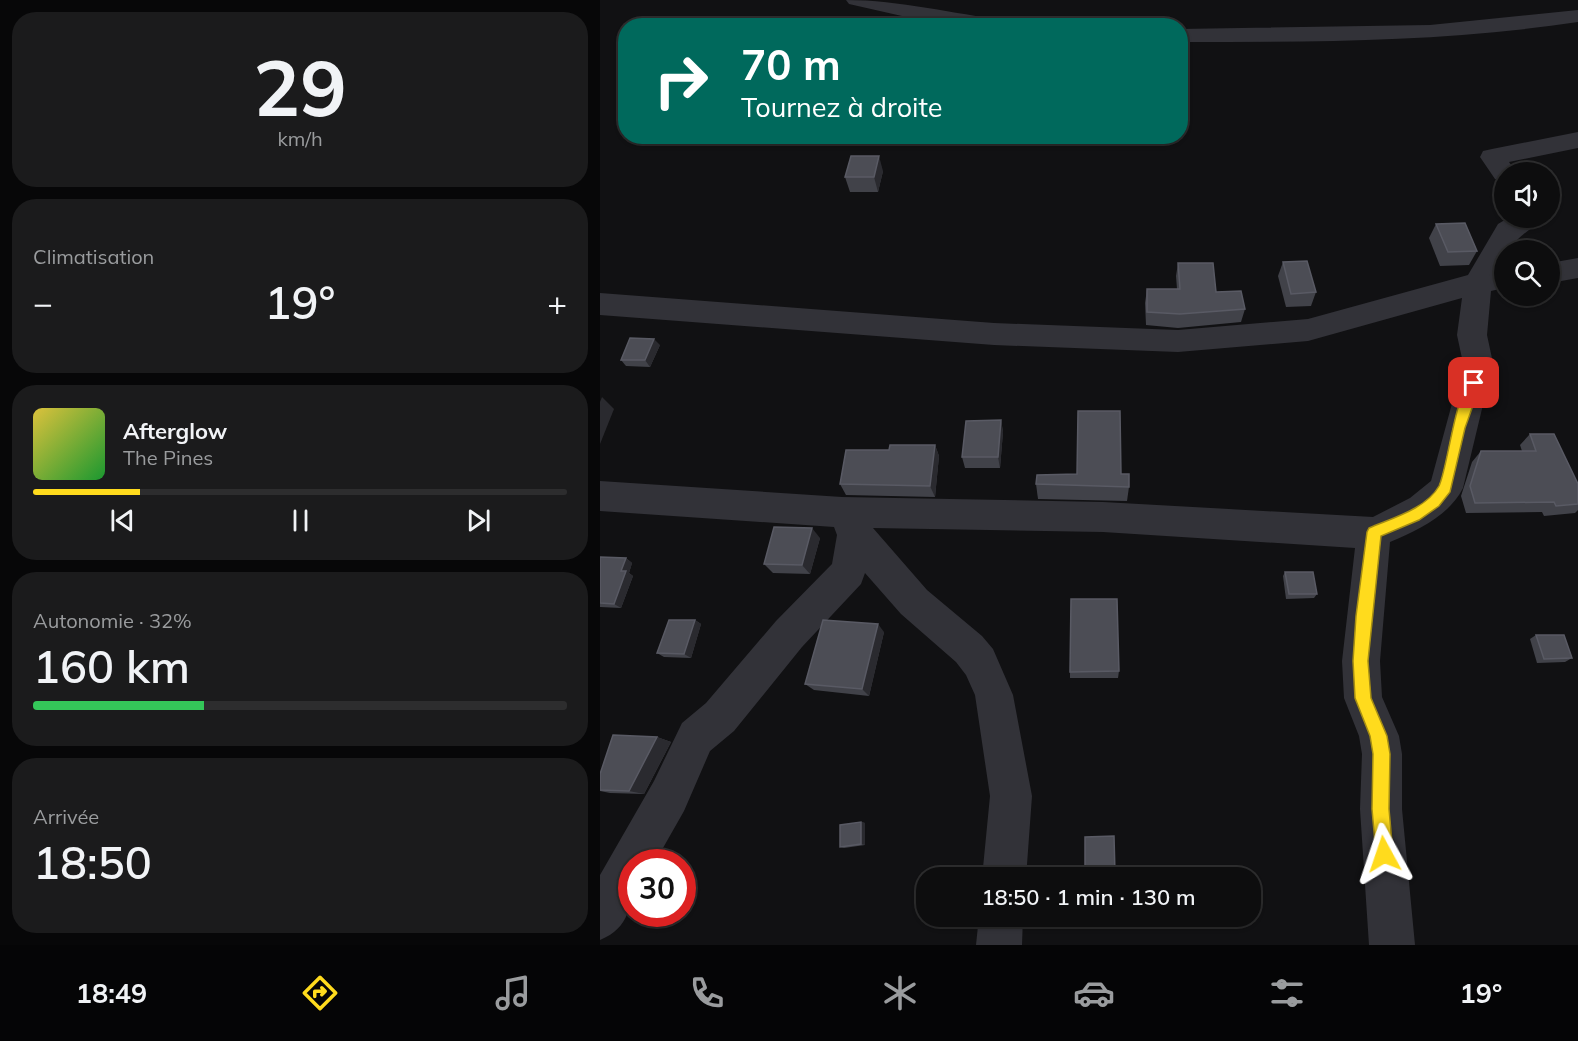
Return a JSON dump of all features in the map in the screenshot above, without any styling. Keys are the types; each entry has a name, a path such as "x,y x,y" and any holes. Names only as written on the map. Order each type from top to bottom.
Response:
{"street":[{"path":"856,0 942,18"},
{"path":"1188,35 1416,32 1539,22 1578,16"},
{"path":"1496,162 1492,156 1578,140"},
{"path":"600,496 848,522 1103,517 1374,532 1414,516 1434,501 1446,488 1478,363 1472,334 1507,231 1512,228"},
{"path":"1560,271 1578,268"},
{"path":"600,304 994,334 1178,341 1308,330 1491,281"},
{"path":"848,522 914,602 969,649 980,662 994,695 1011,796 1005,867"},
{"path":"600,918 669,796 696,737 720,717 789,634 848,572 854,547 848,522"},
{"path":"1374,532 1363,616 1361,661 1363,698 1379,736 1382,754 1381,809 1392,945"},
{"path":"999,945 1000,927"}],"building":[{"path":"851,156 879,156 874,177 845,177"},
{"path":"1465,223 1477,251 1448,252 1436,224"},
{"path":"1307,261 1316,292 1291,294 1283,262"},
{"path":"1178,263 1213,263 1216,292 1241,291 1245,309 1180,314 1147,312 1147,289 1180,289"},
{"path":"630,338 654,339 645,360 621,360"},
{"path":"1078,411 1120,411 1121,474 1129,474 1129,487 1036,484 1037,475 1077,474"},
{"path":"1001,420 998,457 962,457 966,421"},
{"path":"1530,434 1554,434 1578,484 1578,504 1556,506 1554,502 1475,503 1470,486 1481,451 1536,451"},
{"path":"890,445 935,445 930,486 840,484 846,450 889,450"},
{"path":"774,527 812,528 802,565 764,564"},
{"path":"600,557 626,558 621,571 626,571 614,604 600,603"},
{"path":"1285,572 1313,572 1317,594 1289,594"},
{"path":"1071,599 1117,599 1119,671 1070,672"},
{"path":"669,620 695,620 684,654 657,653"},
{"path":"823,620 878,624 862,689 805,684"},
{"path":"1536,635 1564,635 1572,658 1544,659"},
{"path":"613,735 657,737 629,791 600,790 600,774"},
{"path":"861,822 861,844 840,847 840,825"},
{"path":"1114,836 1115,867 1085,867 1085,837"}],"route":[{"path":"1384,854 1381,809 1382,754 1379,736 1363,698 1361,661 1363,616 1374,532 1414,516 1434,501 1446,488 1459,428 1474,383"}]}
